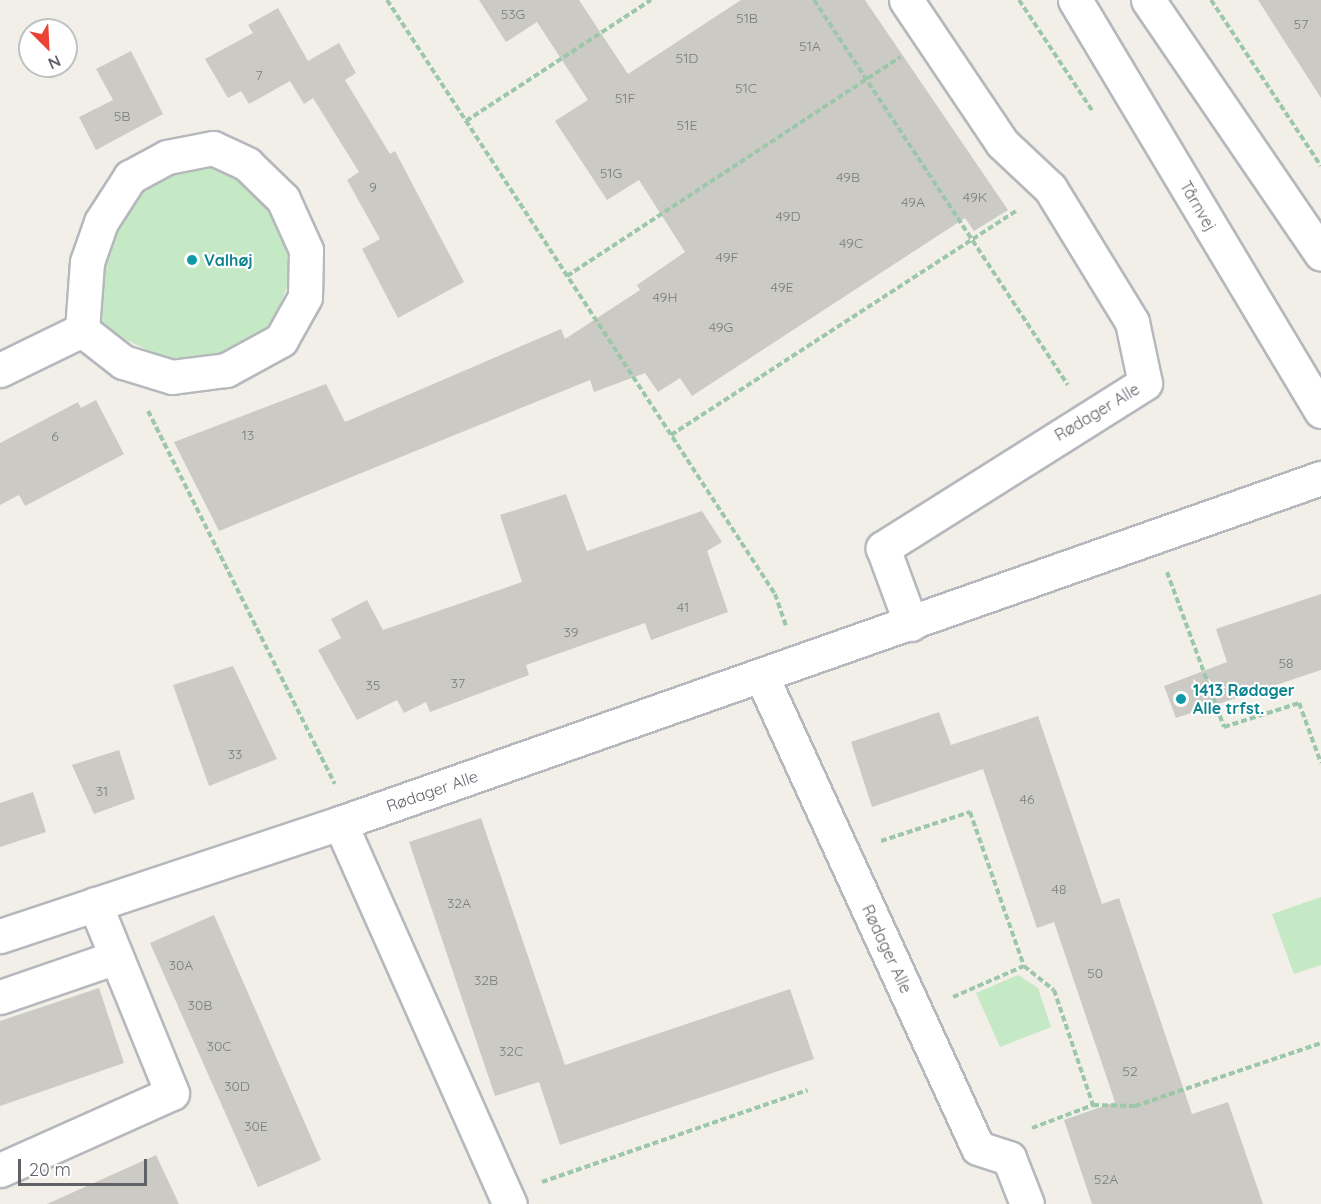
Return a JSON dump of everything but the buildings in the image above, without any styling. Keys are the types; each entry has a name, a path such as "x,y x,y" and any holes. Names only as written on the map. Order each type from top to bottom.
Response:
{"street":[{"name":"Rødager Alle","path":"906,0 1002,143 1050,188 1132,322 1145,383 1089,416 883,548 911,624"},
{"name":"Tårnvej","path":"1075,0 1321,411"},
{"path":"1148,0 1321,254"},
{"path":"213,148 247,165 283,199 306,250 305,297 281,340 226,370 172,376 123,362 82,330 87,262 101,222 130,177 167,157 213,148"},
{"path":"0,370 82,330"},
{"name":"Rødager Alle","path":"0,936 340,823 1321,478"},
{"name":"Rødager Alle","path":"761,675 978,1148"},
{"path":"340,823 508,1199"},
{"path":"0,1170 172,1093 95,904"},
{"path":"0,997 116,957"},
{"path":"978,1148 1009,1158 1027,1204"}],"path":[{"path":"387,0 775,594 800,662"},
{"path":"466,121 651,0"},
{"path":"814,0 970,240 1089,416"},
{"path":"1211,0 1321,166"},
{"path":"567,276 930,37"},
{"path":"671,435 1050,188"},
{"path":"123,362 335,778 340,823"},
{"path":"1154,537 1224,727 1299,703 1321,763"},
{"path":"843,853 970,812 1023,966 1054,990 1093,1105"},
{"path":"916,1013 1023,966"},
{"path":"978,1148 1093,1105 1135,1106 1321,1043"},
{"path":"508,1199 808,1090"}],"green space":[{"path":"218,164 264,201 287,249 289,281 272,326 212,358 166,359 100,327 101,263 114,223 142,184 177,170"},
{"path":"1321,897 1321,965 1294,974 1272,914"},
{"path":"1018,975 1038,988 1051,1027 1000,1047 976,993"}],"place":[{"name":"Valhøj","path":"192,260"},
{"name":"1413 Rødager Alle trfst.","path":"1181,699"}]}
